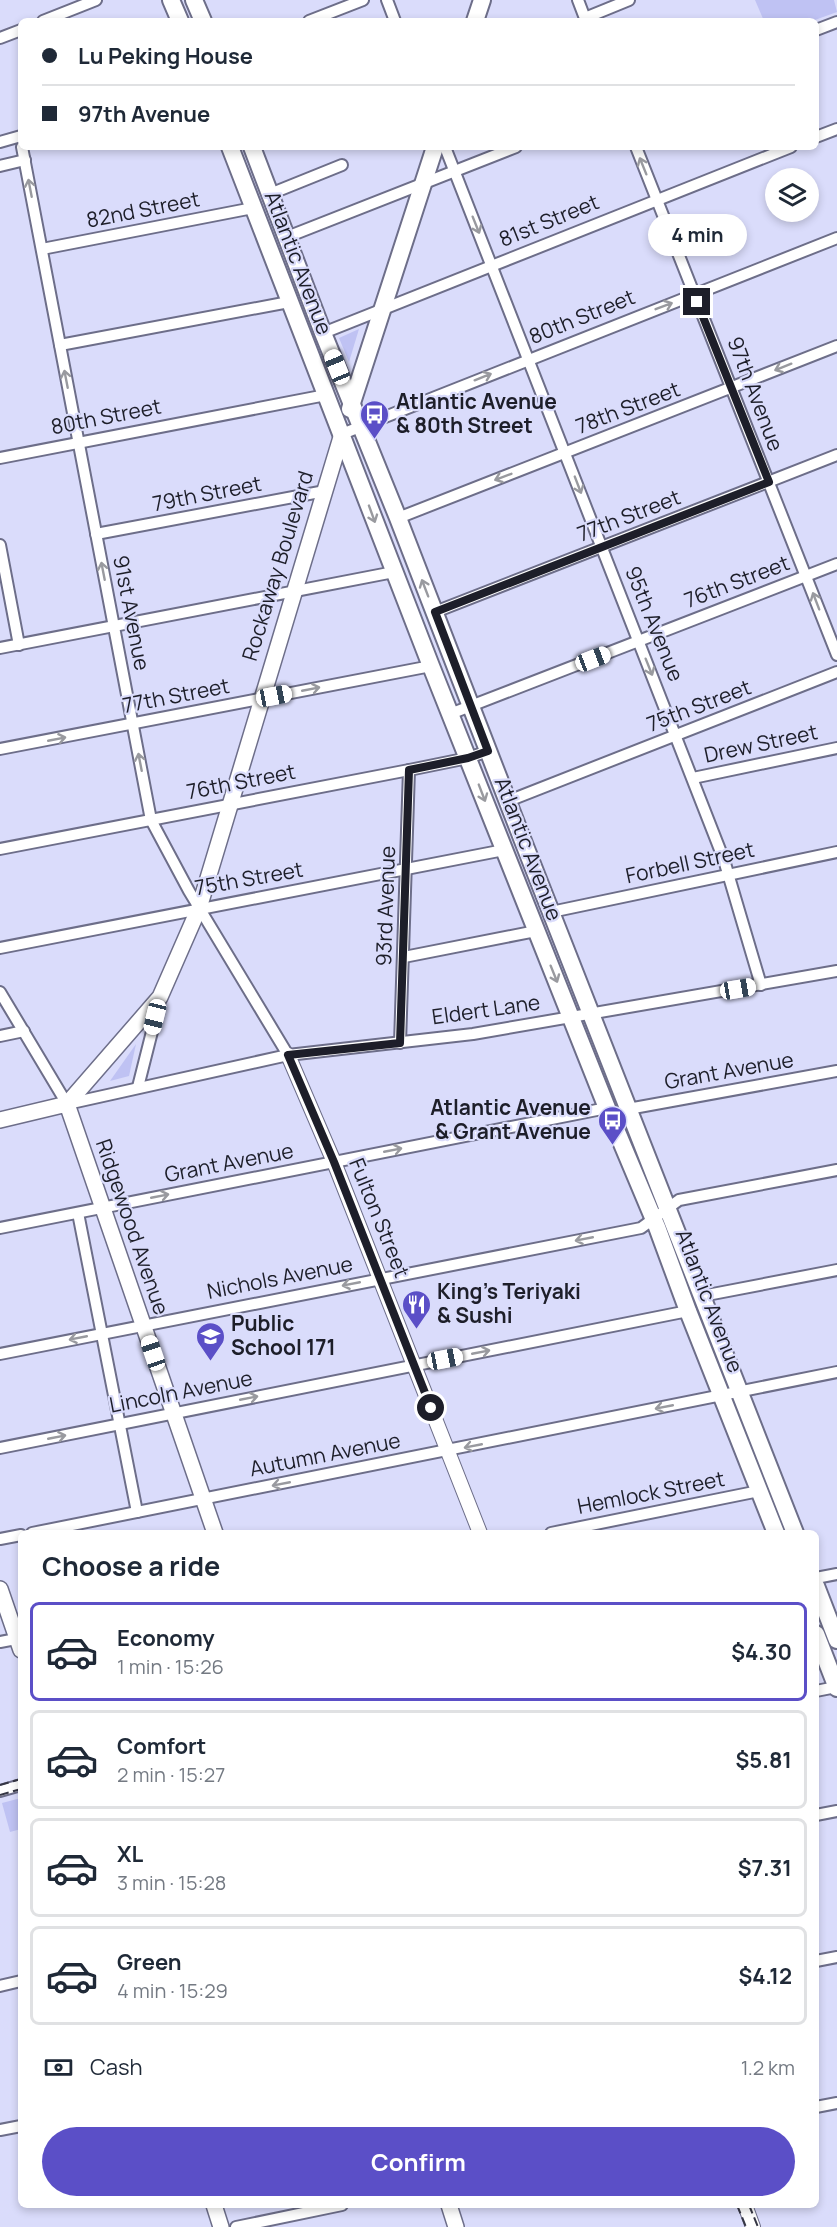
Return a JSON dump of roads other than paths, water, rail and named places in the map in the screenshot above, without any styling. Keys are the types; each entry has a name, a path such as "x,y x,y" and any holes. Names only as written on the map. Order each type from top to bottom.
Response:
{"main road":[{"path":"171,0 179,18"},
{"path":"194,0 202,18"},
{"path":"476,18 482,0"},
{"name":"Atlantic Avenue","path":"231,150 431,666 607,1108 654,1218 688,1311 775,1530"},
{"name":"Atlantic Avenue","path":"253,150 794,1530"},
{"name":"Rockaway Boulevard","path":"68,1104 160,997 199,908 342,434 434,150"},
{"name":"Eldert Lane","path":"0,1120 68,1104"},
{"name":"Ridgewood Avenue","path":"68,1104 214,1530"},
{"path":"0,1589 18,1637"},
{"path":"819,1594 837,1640"},
{"path":"819,1642 837,1688"},
{"path":"215,2208 221,2227"},
{"path":"450,2208 456,2227"}],"street":[{"path":"51,18 96,0"},
{"path":"317,18 363,0"},
{"path":"387,0 394,18"},
{"path":"578,0 586,18"},
{"path":"588,18 629,0"},
{"path":"819,29 837,22"},
{"path":"0,38 18,31"},
{"path":"819,136 837,129"},
{"path":"0,142 18,141"},
{"name":"91st Avenue","path":"23,150 151,820 199,908 288,1055"},
{"name":"95th Avenue","path":"446,150 693,778 729,874 761,985"},
{"path":"286,237 508,150"},
{"name":"97th Avenue","path":"637,150 837,655"},
{"name":"81st Street","path":"323,333 783,150"},
{"path":"0,166 25,160"},
{"path":"270,194 342,165"},
{"name":"82nd Street","path":"42,249 253,208"},
{"name":"80th Street","path":"342,434 837,238"},
{"path":"60,345 289,302"},
{"name":"78th Street","path":"398,518 837,346"},
{"name":"80th Street","path":"0,458 326,395"},
{"name":"77th Street","path":"435,612 837,455"},
{"name":"79th Street","path":"96,534 325,491"},
{"path":"0,545 19,645"},
{"name":"76th Street","path":"450,714 837,564"},
{"path":"0,648 394,572"},
{"name":"77th Street","path":"0,749 431,666"},
{"name":"75th Street","path":"508,801 837,672"},
{"name":"Drew Street","path":"693,778 837,748"},
{"name":"76th Street","path":"0,849 409,770 468,758 488,751"},
{"name":"93rd Avenue","path":"400,1043 409,770"},
{"name":"75th Street","path":"0,948 504,850"},
{"name":"Forbell Street","path":"551,912 837,852"},
{"path":"404,957 536,931"},
{"name":"Eldert Lane","path":"68,1104 288,1055 473,1034 837,971"},
{"path":"0,992 68,1104"},
{"name":"Rockaway Boulevard","path":"138,1087 160,997"},
{"path":"0,1036 24,1031"},
{"name":"Fulton Street","path":"288,1055 334,1162 479,1530"},
{"name":"Grant Avenue","path":"628,1110 837,1071"},
{"name":"Grant Avenue","path":"0,1228 607,1108"},
{"name":"Nichols Avenue","path":"0,1354 641,1228 679,1200 837,1170"},
{"path":"78,1213 137,1512"},
{"path":"702,1296 837,1270"},
{"name":"Lincoln Avenue","path":"0,1448 688,1311"},
{"name":"Autumn Avenue","path":"51,1530 837,1372"},
{"name":"Hemlock Street","path":"566,1530 759,1491"},
{"path":"0,1539 18,1536"},
{"path":"819,1577 837,1574"},
{"path":"0,1642 18,1642"},
{"path":"819,1691 837,1688"},
{"path":"0,1791 18,1786"},
{"path":"819,1814 837,1811"},
{"path":"819,1960 837,1957"},
{"path":"0,1986 18,1982"},
{"path":"819,2106 837,2103"},
{"path":"0,2130 18,2127"},
{"path":"236,2227 328,2208"},
{"path":"746,2208 753,2227"}],"railway":[{"path":"0,1785 18,1780"},
{"path":"0,1795 18,1790"},
{"path":"738,2208 746,2227"},
{"path":"750,2208 758,2227"}],"place":[{"name":"Atlantic Avenue & 80th Street","path":"375,440"},
{"name":"Atlantic Avenue & Grant Avenue","path":"612,1146"},
{"name":"King's Teriyaki & Sushi","path":"416,1330"},
{"name":"Public School 171","path":"210,1362"}]}
